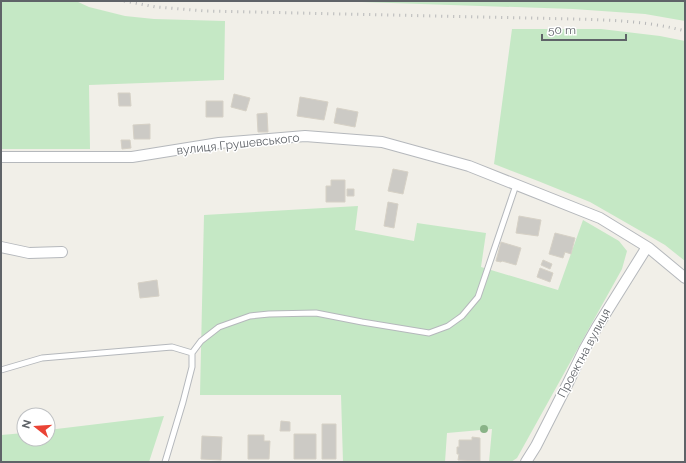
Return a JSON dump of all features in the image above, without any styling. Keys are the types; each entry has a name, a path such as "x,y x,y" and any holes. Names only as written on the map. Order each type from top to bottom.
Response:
{"street":[{"name":"вулиця Грушевського","path":"1,157 132,157 219,143 305,136 382,142 469,166 600,218 647,247 685,278"},
{"path":"1,247 29,252 62,252"},
{"name":"Проектна вулиця","path":"526,462 543,432 584,350 647,247"}],"lane":[{"path":"165,462 192,367 192,353 201,341 219,327 250,316 269,314 316,313 429,333 448,326 462,316 478,297 516,185"},
{"path":"1,370 42,358 172,347 192,353"}],"green space":[{"path":"1,1 76,1 89,7 125,16 154,19 225,21 224,80 89,85 90,149 1,149"},
{"path":"332,1 685,1 685,21 645,14 573,9"},
{"path":"512,29 601,29 660,36 685,41 685,261 665,245 590,202 494,164"},
{"path":"358,206 355,230 414,241 417,223 486,233 481,267 558,290 583,220 619,241 627,251 622,269 517,458 511,462 489,462 492,429 447,433 445,462 343,462 341,395 200,395 204,215"},
{"path":"164,416 149,462 1,462 1,435 16,434 16,447 56,447 56,429"}],"building":[{"path":"118,93 130,93 131,106 119,106"},
{"path":"234,94 250,98 246,111 231,107"},
{"path":"300,97 328,102 324,120 297,116"},
{"path":"206,101 223,101 223,117 206,117"},
{"path":"337,108 358,112 355,127 334,123"},
{"path":"267,113 268,132 258,132 257,114"},
{"path":"150,124 150,139 134,139 133,125"},
{"path":"121,140 130,140 131,148 122,149"},
{"path":"393,169 408,172 403,194 388,191"},
{"path":"331,180 345,180 345,202 326,202 326,186 331,186"},
{"path":"347,189 354,189 354,196 347,196"},
{"path":"388,202 398,204 394,228 384,226"},
{"path":"519,216 541,220 538,236 516,233"},
{"path":"555,233 575,238 571,254 565,252 563,258 549,254"},
{"path":"501,242 521,248 516,265 496,261"},
{"path":"543,260 552,264 550,269 541,265"},
{"path":"540,268 553,273 550,282 537,277"},
{"path":"157,280 159,296 140,298 138,283"},
{"path":"281,421 290,422 290,431 280,431"},
{"path":"322,424 336,424 336,459 322,459"},
{"path":"294,434 316,434 316,459 294,459"},
{"path":"248,435 264,435 264,441 270,441 269,459 248,459"},
{"path":"202,436 222,437 221,460 201,459"},
{"path":"472,437 480,438 480,461 458,460 459,454 457,454 457,447 459,447 459,440 472,440"}],"railway":[{"path":"124,1 156,7 206,11 615,21 643,23 685,31"}]}
